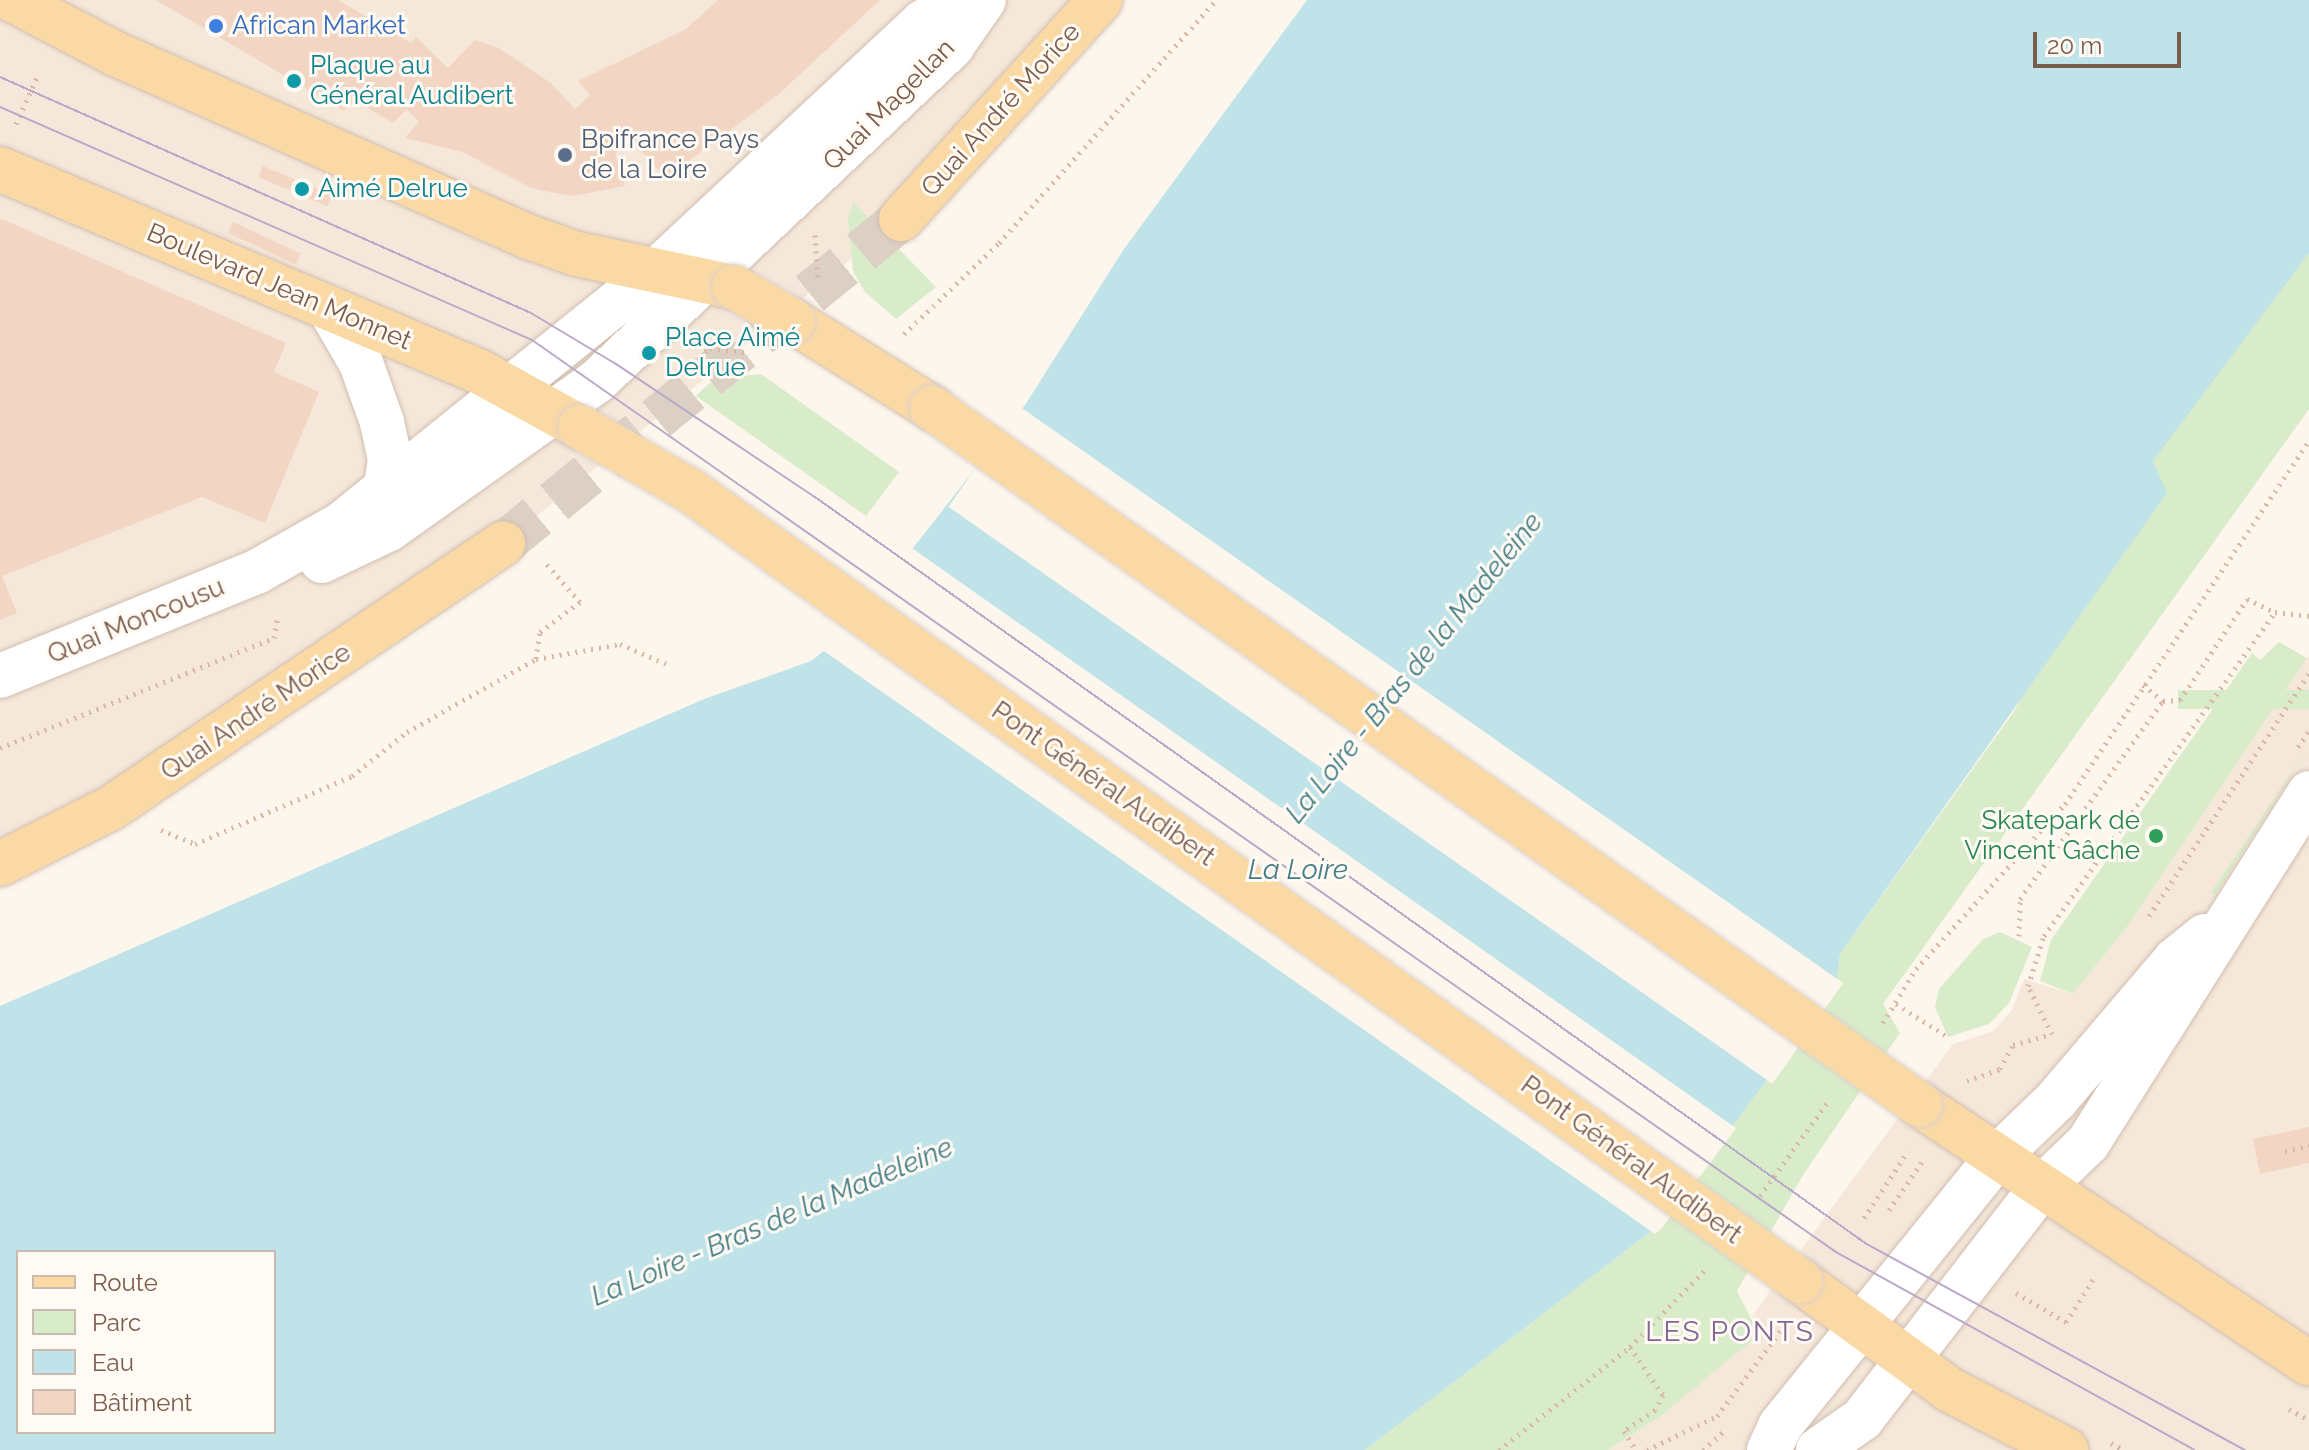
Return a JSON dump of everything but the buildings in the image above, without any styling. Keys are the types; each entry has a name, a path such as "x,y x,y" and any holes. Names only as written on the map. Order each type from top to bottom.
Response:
{"main road":[{"name":"Quai André Morice","path":"901,219 1100,0"},
{"path":"25,3 116,54 526,236 656,271 806,305 932,408 1926,1109 2040,1189 2309,1363"},
{"name":"Boulevard Jean Monnet","path":"7,151 329,308 508,387 567,420"},
{"name":"Pont Général Audibert","path":"567,420 691,491 1796,1298 1862,1328 1908,1362 2066,1450"},
{"name":"Quai André Morice","path":"0,864 111,808 503,544"}],"street":[{"name":"Quai Magellan","path":"788,204 923,22 959,0"},
{"name":"Quai Magellan","path":"788,204 952,46 984,0"},
{"path":"508,387 656,271 788,204"},
{"name":"Quai Moncousu","path":"272,565 327,561 567,420 719,285 788,204"},
{"path":"329,308 361,363 382,422 390,460 385,490"},
{"name":"Quai Moncousu","path":"0,676 272,565 385,490 447,434 508,387"},
{"path":"1818,1450 1862,1419 2040,1189 2099,1127 2189,989 2223,922 2309,793"},
{"path":"1769,1450 1780,1426 1996,1158 2056,1100 2175,960 2223,922"}],"path":[{"path":"903,334 999,243 1216,0"},
{"path":"7,151 38,75"},
{"path":"788,204 806,305"},
{"path":"710,348 755,354"},
{"path":"1878,1029 1916,969 2065,804 2309,441"},
{"path":"2143,685 2163,701 2180,700 2247,599 2275,612 2309,616"},
{"path":"536,659 540,632 580,602"},
{"path":"2052,1034 2028,986 2044,936 2275,612"},
{"path":"0,748 274,638 278,615"},
{"path":"157,829 195,844 352,776 407,732 536,659 620,644 667,664"},
{"path":"2145,923 2309,673"},
{"path":"2019,936 2020,899 2163,701"},
{"path":"1896,1004 1945,1035"},
{"path":"1864,1218 1926,1109 1954,1085 2000,1069 2013,1045 2052,1034 2062,1023"},
{"path":"1751,1208 1834,1093"},
{"path":"2285,1151 2309,1146"},
{"path":"1499,1450 1630,1347 1713,1259"},
{"path":"2012,1291 2066,1322 2096,1274"},
{"path":"1647,1450 1717,1416 1796,1298"},
{"path":"1630,1347 1663,1395 1655,1410 1624,1431 1636,1450"},
{"path":"1703,1450 1726,1429"}],"shaded area":[{"path":"0,0 1097,0 895,223 466,574 0,860"},
{"path":"2309,655 2309,1450 1608,1450 1662,1415 1756,1328 1752,1316 1953,1044 1994,1031 2012,1010 2024,979 2073,994 2130,923"}],"green space":[{"path":"853,202 936,287 896,319 865,292 853,271 848,219"},
{"path":"2309,253 2309,409 1883,1004 1900,1033 1803,1175 1737,1291 1756,1328 1751,1341 1662,1415 1608,1450 1365,1450 1658,1226 1836,987 1840,954 2013,713 2152,461"},
{"path":"761,374 899,472 866,516 696,396 714,379"},
{"name":"Skatepark de Vincent Gâche","path":"2279,642 2307,658 2130,923 2073,994 2040,981 2051,940 2252,653 2260,660"},
{"path":"2178,690 2309,690 2309,709 2178,709"},
{"path":"2309,747 2215,895 2211,892"},
{"name":"Skatepark de Vincent Gâche","path":"2000,932 2032,947 2009,1003 1989,1024 1948,1037 1935,1007 1939,989 1983,939"}],"water":[{"name":"La Loire","path":"1307,0 2309,0 2309,253 2153,461 2167,493 1840,954 1836,987 1658,1226 1365,1450 0,1450 0,1006 704,699 811,661 845,635 1025,405 1124,249"}],"pier":[{"path":"1019,406 1843,983 1773,1084 948,507"},
{"path":"909,546 1736,1128 1661,1229 1655,1234 821,649 843,632"}],"tunnel":[{"path":"503,544 901,219"}],"tram line":[{"path":"0,77 531,313 616,364 815,497 1865,1243 2245,1450"},
{"path":"0,107 532,340 1836,1252 2194,1450"}],"place":[{"name":"African Market","path":"216,26"},
{"name":"Plaque au Général Audibert","path":"294,81"},
{"name":"Bpifrance Pays de la Loire","path":"565,155"},
{"name":"Aimé Delrue","path":"302,189"},
{"name":"Place Aimé Delrue","path":"649,353"},
{"name":"Skatepark de Vincent Gâche","path":"2156,836"}],"district":[{"name":"LES PONTS","path":"1730,1332"}],"water label":[{"name":"La Loire - Bras de la Madeleine","path":"1414,668"},
{"name":"La Loire - Bras de la Madeleine","path":"772,1222"}]}
